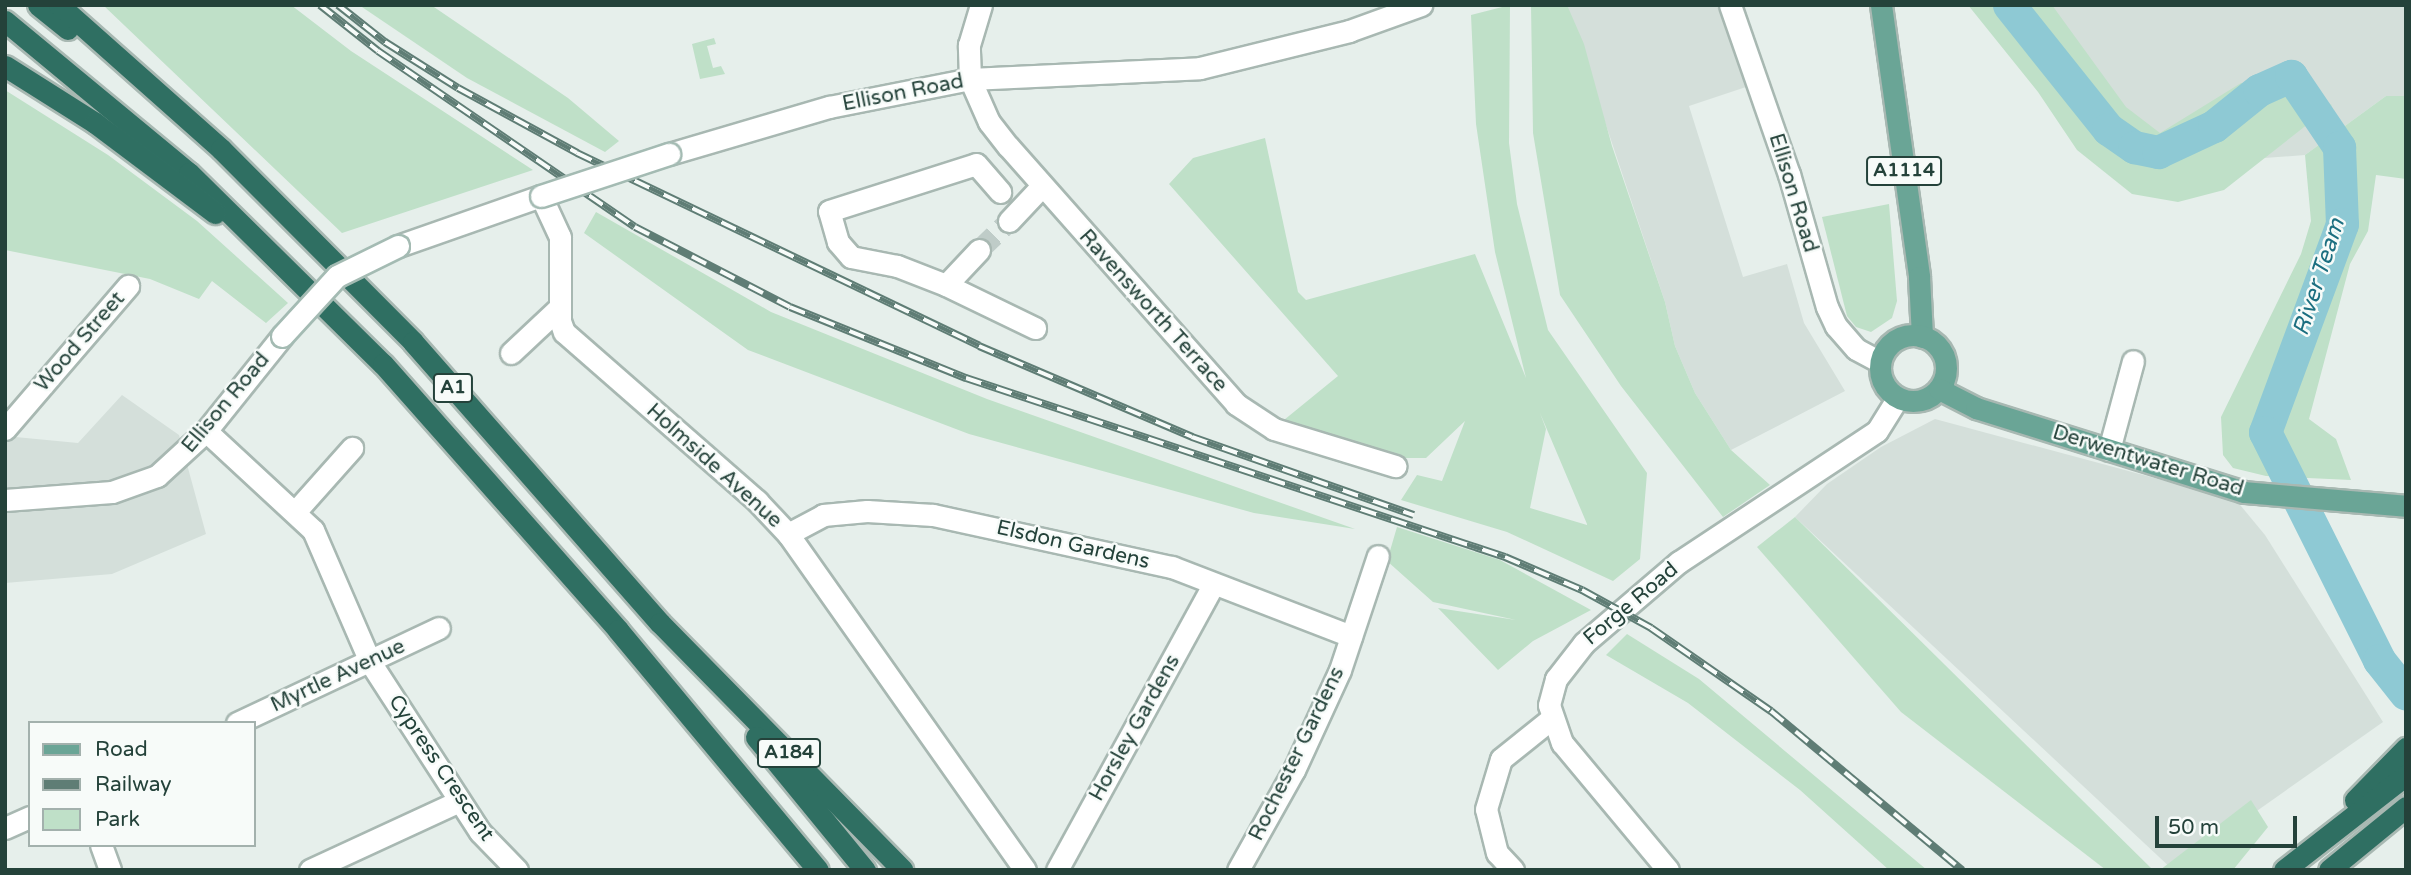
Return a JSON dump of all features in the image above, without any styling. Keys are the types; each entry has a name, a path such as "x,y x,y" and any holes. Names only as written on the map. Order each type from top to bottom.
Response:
{"highway":[{"name":"A1","path":"38,5 220,149 413,342 675,638 865,870"},
{"path":"59,5 220,149"},
{"name":"A1","path":"5,21 189,173 298,275 383,364 618,630 818,870"},
{"path":"5,66 95,122 298,275"},
{"name":"A184","path":"675,638 903,870"},
{"path":"2303,855 2406,748"},
{"path":"2284,870 2406,775"},
{"path":"2329,870 2406,807"}],"main road":[{"name":"A1114","path":"1881,5 1919,277 1922,337"},
{"path":"1922,337 1943,354 1946,372 1939,389 1925,400 1898,398 1882,379 1881,362 1896,340 1922,337"},
{"name":"Derwentwater Road","path":"1939,389 1976,408 2245,492 2406,506"}],"street":[{"path":"970,79 969,45 981,5"},
{"name":"Ellison Road","path":"5,500 112,492 157,476 206,431 282,336 337,276 398,246 541,196 669,153 829,107 970,79 1200,68 1349,31 1421,5"},
{"name":"Ellison Road","path":"1730,5 1788,174 1827,307 1856,349 1881,362"},
{"name":"Ravensworth Terrace","path":"970,79 989,122 1042,186 1248,414 1275,429 1395,466"},
{"path":"1000,192 975,164 829,211 838,242 851,257 897,266 946,285 1035,328"},
{"path":"1009,220 1042,186"},
{"name":"Holmside Avenue","path":"541,196 560,237 564,259 559,308 564,332 757,501 788,534 1025,870"},
{"path":"946,285 979,250"},
{"name":"Wood Street","path":"5,429 128,286"},
{"path":"512,353 559,308"},
{"path":"2109,450 2133,361"},
{"name":"Forge Road","path":"1551,719 1549,705 1556,679 1565,662 1584,643 1679,562 1877,431 1898,398"},
{"name":"Cypress Crescent","path":"206,431 313,530 370,662 480,832 517,870"},
{"path":"295,512 352,448"},
{"name":"Elsdon Gardens","path":"788,534 823,515 867,511 933,515 1172,567 1351,636"},
{"name":"Rochester Gardens","path":"1238,870 1294,770 1351,636 1378,556"},
{"name":"Horsley Gardens","path":"1057,870 1213,585"},
{"name":"Myrtle Avenue","path":"241,721 439,628"},
{"path":"1509,869 1488,831 1486,809 1494,777 1501,759 1551,719 1562,743 1668,870"},
{"path":"310,870 459,801"},
{"path":"5,828 28,818"},
{"path":"102,847 110,870"}],"shaded area":[{"path":"1566,5 1717,5 1746,87 1689,106 1743,277 1787,264 1804,323 1845,391 1731,450 1695,393 1675,346 1665,302"},
{"path":"1990,5 2406,5 2406,96 2386,96 2305,155 2224,161 2141,159"},
{"path":"122,395 179,435 206,534 112,574 5,583 5,436 78,443"},
{"path":"1935,419 2236,500 2265,535 2383,722 2173,870 1795,517 1827,484 1881,447"}],"green space":[{"path":"103,5 291,5 351,51 533,170 342,233"},
{"path":"359,5 431,5 568,98 619,141 605,152 467,78"},
{"path":"1510,5 1509,143 1517,204 1548,330 1647,473 1640,559 1613,581 1507,532 1401,500 1417,475 1442,481 1465,421 1426,458 1396,458 1284,420 1338,376 1169,184 1193,158 1265,138 1298,292 1306,300 1475,254 1526,378 1495,252 1476,124 1471,15","holes":["1540,413 1587,525 1530,508 1546,429"]},
{"path":"1531,5 1567,5 1584,44 1612,146 1665,302 1675,346 1695,393 1731,450 1770,485 1723,517 1621,386 1560,295 1533,133"},
{"path":"1968,5 2052,5 2126,107 2160,133 2241,83 2290,87 2332,105 2224,190 2178,202 2132,194 2077,150 2038,92"},
{"path":"714,38 716,44 707,46 713,68 721,66 725,74 700,79 692,44"},
{"path":"5,90 108,155 197,221 288,303 266,323 212,281 199,299 150,279 5,250"},
{"path":"2386,96 2406,96 2406,179 2376,175 2368,231 2350,264 2309,419 2336,439 2351,480 2266,476 2233,468 2223,455 2221,417 2301,254 2311,221 2305,155"},
{"path":"1889,204 1897,301 1892,318 1871,332 1856,327 1847,316 1822,217"},
{"path":"596,212 771,312 987,399 1355,529 1254,513 969,434 748,350 584,233"},
{"path":"1795,517 2153,870 2106,870 1901,712 1757,547"},
{"path":"1397,527 1500,560 1591,610 1533,641 1498,670 1438,608 1516,620 1433,602 1387,561"},
{"path":"1627,634 1699,679 1927,870 1889,870 1800,790 1688,703 1606,655"},
{"path":"2251,800 2268,827 2233,870 2160,870"}],"waterway":[{"name":"River Team","path":"2009,5 2108,129 2134,147 2158,152 2214,126 2259,90 2291,76 2339,147 2342,224 2265,432 2379,660 2406,694"}],"tunnel":[{"path":"979,250 1009,221"}],"railway":[{"path":"320,5 378,51 635,227 790,307 966,378 1505,557 1582,590 1651,628 1771,711 1962,870"},
{"path":"338,5 385,42 458,88 577,153 979,346 1192,437 1414,515"}]}
